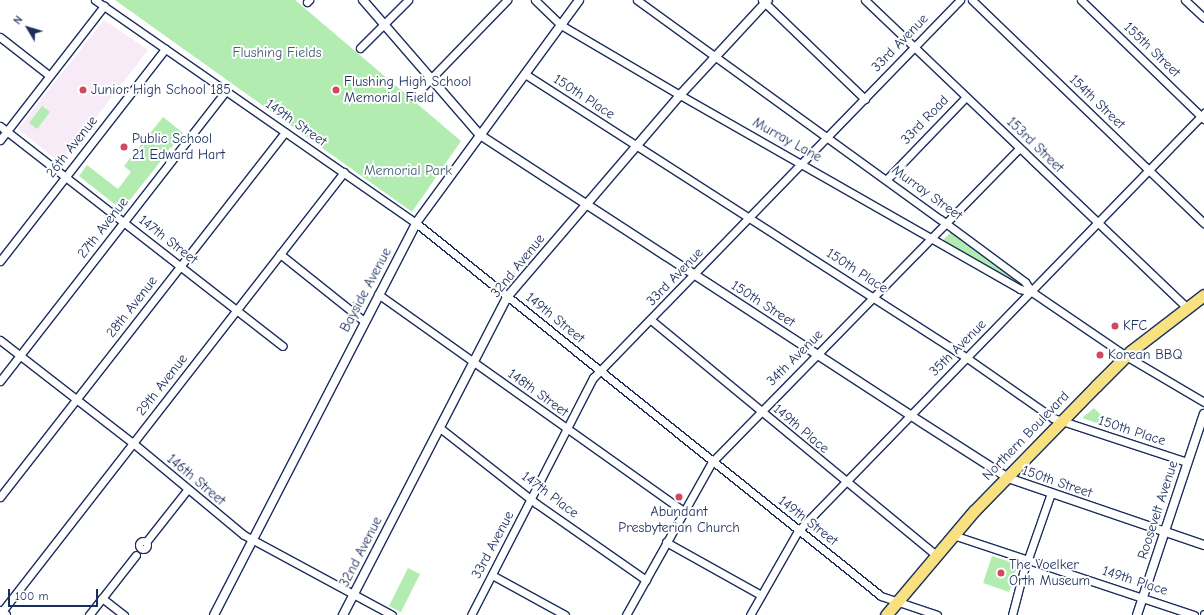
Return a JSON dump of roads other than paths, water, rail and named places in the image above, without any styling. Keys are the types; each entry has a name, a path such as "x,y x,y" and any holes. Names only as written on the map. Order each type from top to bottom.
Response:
{"main road":[{"name":"Northern Boulevard","path":"886,615 953,535 1006,477 1061,421 1126,356 1204,295"}],"street":[{"name":"149th Street","path":"95,0 416,223 798,531 881,596 937,615"},
{"name":"150th Street","path":"363,0 480,135 910,416 1006,477 1204,545"},
{"path":"360,48 408,0"},
{"path":"414,96 507,0"},
{"name":"Murray Lane","path":"535,0 561,24 680,94 1020,289 1032,292"},
{"name":"Bayside Avenue","path":"214,615 364,321 416,223 579,0"},
{"name":"Murray Street","path":"637,0 715,54 887,179 1025,282 1032,292 1126,356 1204,402"},
{"name":"153rd Street","path":"865,0 1187,308"},
{"name":"33rd Avenue","path":"471,615 593,378 601,372 803,164 960,0"},
{"name":"154th Street","path":"972,0 1204,223"},
{"name":"155th Street","path":"1081,0 1203,116"},
{"path":"1185,0 1204,18"},
{"path":"765,1 865,98"},
{"name":"32nd Avenue","path":"343,615 507,297 680,94 765,1"},
{"path":"0,140 104,6"},
{"path":"0,37 50,76"},
{"name":"26th Avenue","path":"0,261 165,49"},
{"name":"150th Place","path":"525,74 874,297 967,358 1053,418 1188,462"},
{"name":"27th Avenue","path":"0,381 226,91"},
{"name":"33rd Road","path":"887,179 966,97"},
{"name":"35th Avenue","path":"750,615 798,531 844,482 1203,116"},
{"name":"147th Street","path":"0,126 283,346"},
{"name":"28th Avenue","path":"0,497 285,132"},
{"name":"34th Avenue","path":"626,615 683,511 712,462 760,411 947,224 1020,148"},
{"name":"29th Avenue","path":"2,613 344,172"},
{"path":"280,254 364,321"},
{"name":"148th Street","path":"378,294 683,511"},
{"name":"149th Place","path":"651,320 752,402 760,411 844,482 936,555"},
{"name":"146th Street","path":"0,340 133,443 187,490 252,539 392,615"},
{"name":"Roosevelt Avenue","path":"1137,615 1204,414"},
{"name":"147th Place","path":"440,428 532,498 646,580"},
{"path":"146,542 187,490"},
{"path":"1012,615 1028,560 1051,493"},
{"name":"149th Place","path":"953,535 1194,615"},
{"path":"666,542 761,595"},
{"path":"89,615 136,555"},
{"path":"492,575 565,615"},
{"path":"102,598 124,615"}],"place":[{"name":"Junior High School 185","path":"83,90"},
{"name":"Flushing High School Memorial Field","path":"336,90"},
{"name":"Public School 21 Edward Hart","path":"124,147"},
{"name":"KFC","path":"1115,326"},
{"name":"Korean BBQ","path":"1100,355"},
{"name":"Abundant Presbyterian Church","path":"679,497"},
{"name":"The Voelker Orth Museum","path":"1001,573"}],"park label":[{"name":"Flushing Fields","path":"277,53"},
{"name":"Memorial Park","path":"408,171"}]}
